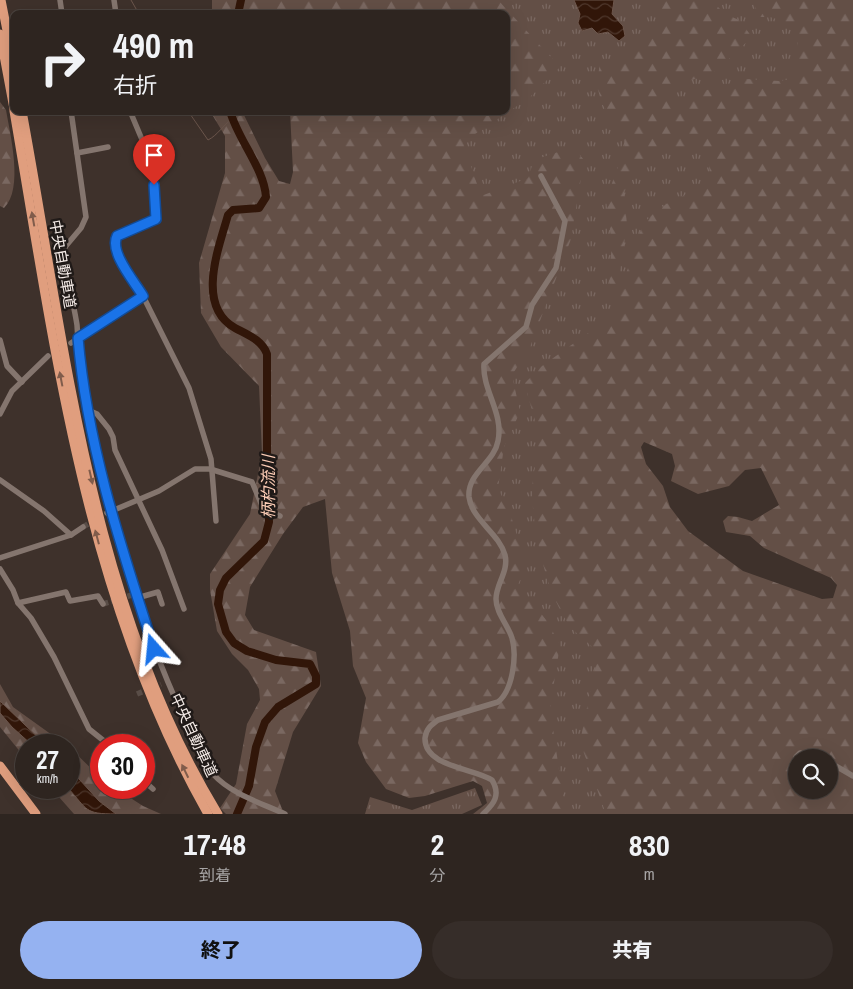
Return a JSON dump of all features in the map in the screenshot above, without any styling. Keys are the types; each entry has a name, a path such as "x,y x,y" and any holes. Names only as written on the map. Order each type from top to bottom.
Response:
{"highway":[{"path":"1,0 10,46"},
{"name":"中央自動車道","path":"0,34 10,88"},
{"name":"中央自動車道","path":"16,115 23,138"},
{"name":"中央自動車道","path":"22,115 23,138 65,398 100,551 113,595 143,678 182,766 214,812"},
{"path":"0,766 36,814"}],"street":[{"path":"72,115 86,216 81,228 65,247 65,254 88,410 108,512 164,683 211,773 229,787 285,814"},
{"path":"132,115 151,161 157,195 156,219 117,236 114,245 116,254 143,296 189,388 211,459 210,469 216,520"},
{"path":"77,153 108,147"},
{"path":"483,814 495,800 496,787 492,780 437,759 427,747 426,736 430,725 438,720 498,702 504,698 510,684 513,646 496,602 496,594 505,568 505,555 474,510 469,496 472,482 494,454 498,441 496,409 484,374 484,364 526,327 532,305 554,273 557,262 565,221 541,176"},
{"path":"71,344 143,296"},
{"path":"0,340 7,366 22,382"},
{"path":"0,414 12,391 48,356"},
{"path":"88,410 97,414 113,437 115,450 162,550 184,609"},
{"path":"108,512 140,500 195,469 210,469 252,482 263,508 280,516"},
{"path":"0,480 44,511 71,535"},
{"path":"0,558 71,535 83,528"},
{"path":"0,569 18,604 31,618 54,657 89,729 95,734"},
{"path":"18,604 66,592 70,600 98,596 103,604"},
{"path":"135,595 158,592 162,604"},
{"path":"838,767 853,776"}],"green space":[{"path":"212,0 498,0 507,10 212,10"},
{"path":"458,0 843,0 614,418 661,814 536,814 403,176 500,115 510,115 510,10 492,10"},
{"path":"662,0 711,0 725,14 739,20 752,37 716,71 668,89 673,103 679,104 693,94 746,79 779,81 796,78 798,26 770,17 760,17 752,0 853,0 853,814 606,814 580,742 598,653 571,627 562,613 554,597 542,560 535,522 532,488 538,435 525,383 542,366 623,308 611,300 609,274 612,245 606,200 625,147 623,131 602,104 597,86 600,61 618,63 648,36 659,19 662,10","holes":["694,147 709,165 711,186 694,191 660,208 643,225 623,281 619,277 627,225 624,193 633,172 648,159 666,148","644,442 672,454 675,466 671,481 698,494 729,486 745,470 761,468 779,505 752,521 728,516 723,521 726,532 750,536 764,548 831,578 837,585 833,598 822,599 743,571 688,531 670,507 663,486 646,464 641,447"]},
{"path":"510,13 560,67 529,98 510,111"},
{"path":"0,102 6,110 14,161 13,188 10,199 4,208 0,206"},
{"path":"213,115 244,115 265,158 279,181 290,184 293,172 290,115 504,115 463,142 481,196 528,178 534,160 573,147 584,160 571,239 530,347 512,375 520,412 504,447 498,488 511,516 526,565 518,585 547,621 560,645 550,708 564,804 568,814 473,814 487,803 482,786 473,781 425,796 409,798 386,789 366,762 358,743 366,698 353,666 350,631 332,573 325,499 303,507 283,534 250,587 245,615 254,630 316,652 321,686 293,732 275,791 284,814 226,814 220,808 236,784 247,724 260,700 259,689 248,670 232,654 217,631 210,590 210,574 250,514 262,454 259,386 221,347 201,313 199,263 225,173 225,136"},
{"path":"0,684 13,707 51,734 15,734 15,745 0,727"},
{"path":"80,758 90,767 90,799 132,799 161,814 74,814 61,799 80,799"},
{"path":"475,788 482,805 462,814 365,814 370,797 412,810"}],"water":[{"path":"574,0 614,0 612,14 623,26 625,36 619,41 608,32 598,34 592,28 582,31 578,23 580,14"},
{"path":"0,701 34,734 20,734 0,713"},
{"path":"80,780 90,791 90,799 97,799 116,814 92,812 78,799 80,799"}],"waterway":[{"path":"131,0 137,10"},
{"name":"柄杓流川","path":"239,10 241,0"},
{"path":"191,115 208,140 232,119"},
{"name":"柄杓流川","path":"231,115 261,175 266,197 259,208 233,210 228,215 219,244 213,276 213,292 216,306 223,318 235,328 258,341 267,354 269,522 264,541 226,578 220,590 218,604 226,632 234,643 247,651 276,660 310,664 316,676 316,684 278,707 265,722 256,747 249,786 237,814"}],"tunnel":[{"path":"83,527 107,513"},
{"path":"103,604 132,595"},
{"path":"137,694 161,684"}],"route":[{"path":"154,185 157,195 156,219 149,224 117,236 114,245 116,254 143,296 78,338 88,410 110,512 154,649"}]}
